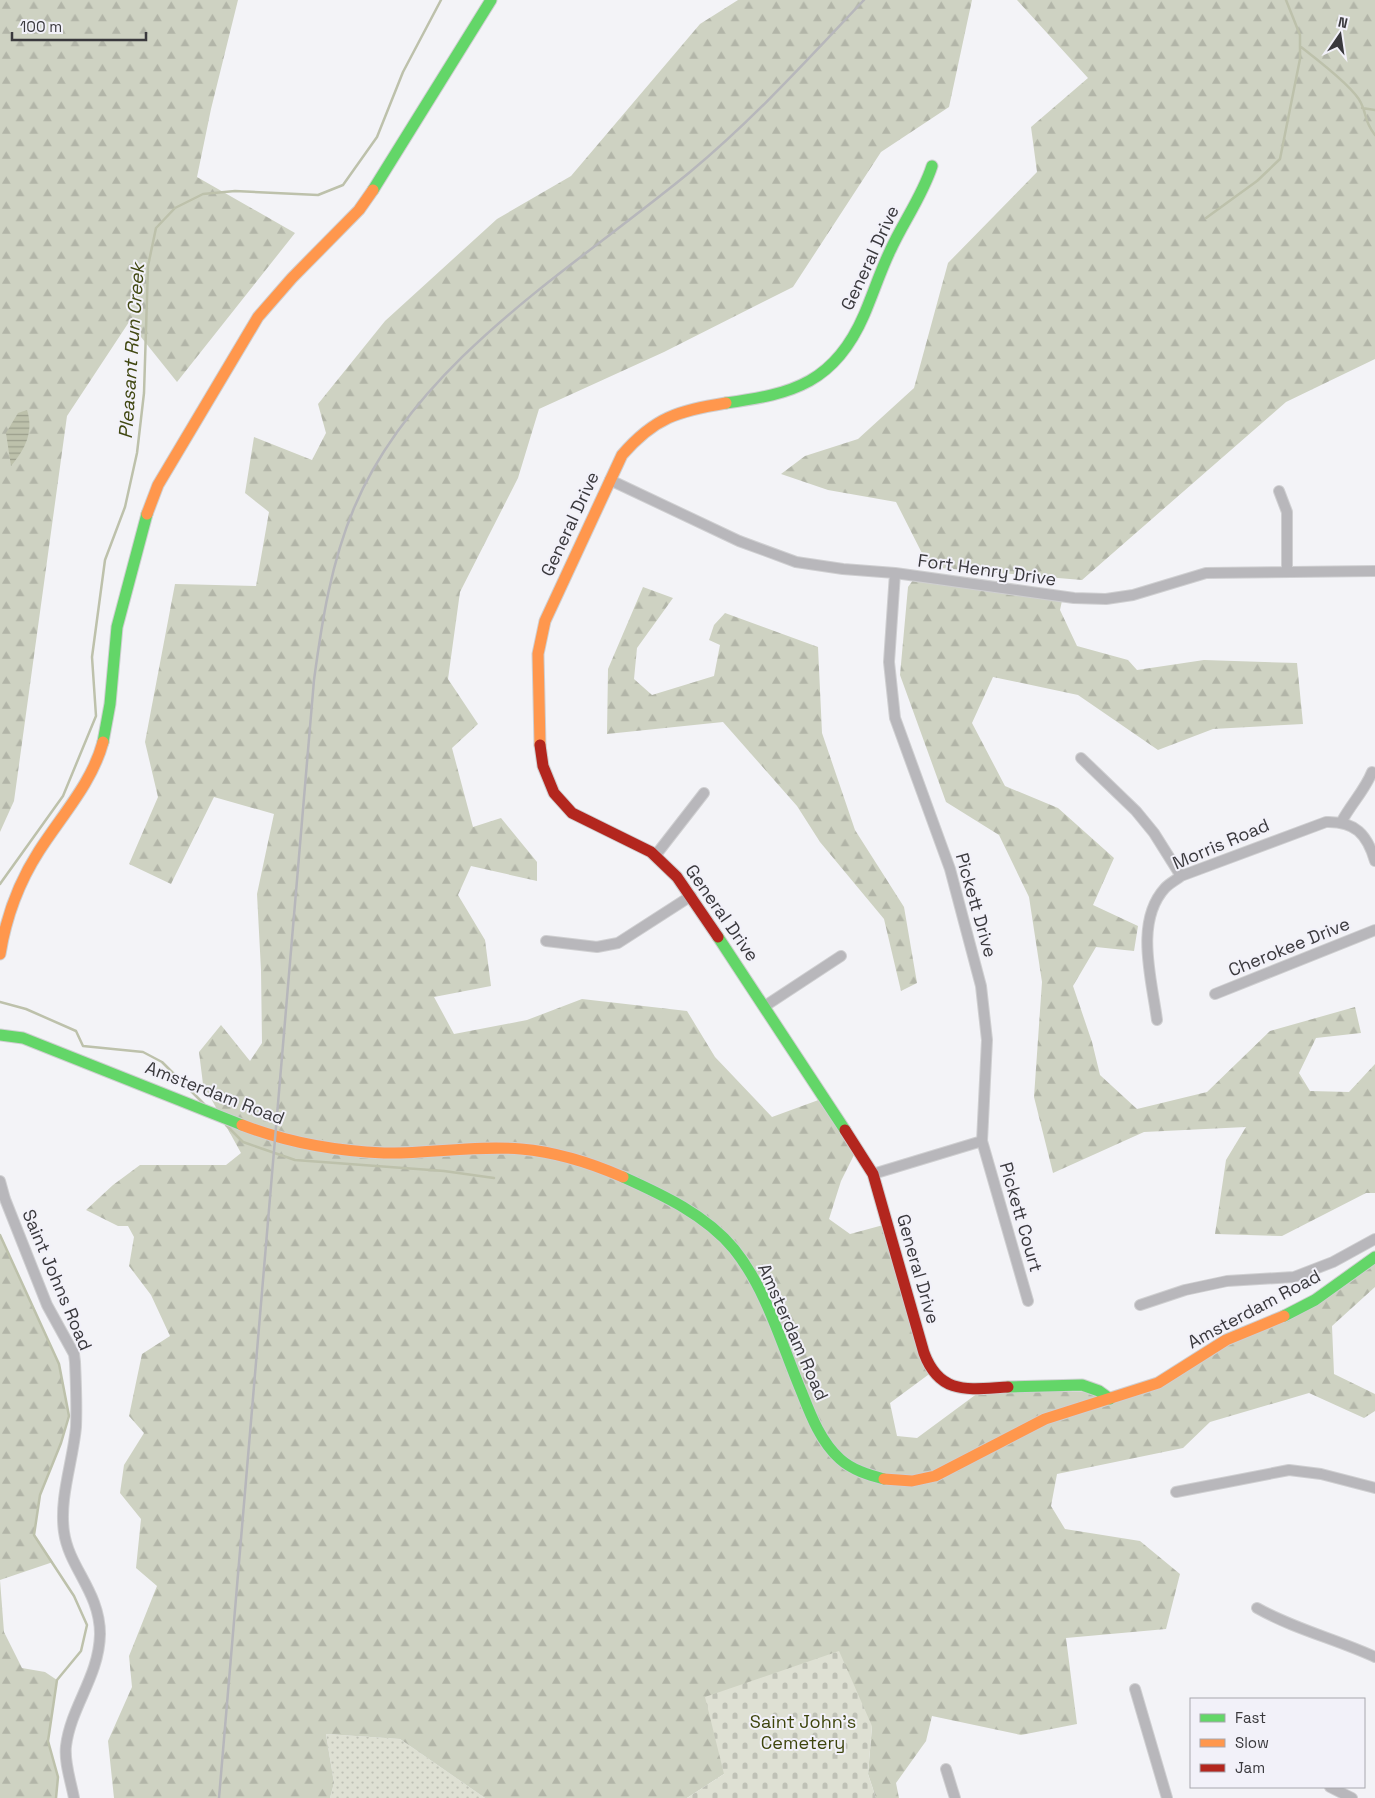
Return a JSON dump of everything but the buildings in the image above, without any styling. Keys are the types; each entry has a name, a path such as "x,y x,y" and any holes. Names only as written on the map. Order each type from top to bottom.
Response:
{"street":[{"path":"0,954 16,897 27,872 87,781 104,741 108,721 115,641 120,616 146,514 158,486 258,317 292,278 359,210 388,169 440,79 490,0"},
{"name":"General Drive","path":"932,166 927,184 890,250 852,339 823,374 802,386 774,395 682,411 658,420 640,433 630,444 610,480 545,621 538,654 540,752 543,766 554,793 572,813 581,819 621,836 655,856 677,877 765,1006 873,1174 928,1366 937,1378 949,1385 963,1389 1082,1385 1099,1391 1110,1399"},
{"name":"Fort Henry Drive","path":"610,480 771,554 818,566 895,573 1098,599 1133,595 1206,573 1287,571 1375,572"},
{"path":"1279,491 1287,512 1287,571"},
{"name":"Pickett Drive","path":"895,573 889,662 895,718 904,750 950,869 981,986 987,1040 982,1141"},
{"path":"1081,758 1136,811 1154,833 1181,876"},
{"path":"1372,772 1367,784 1349,807 1342,821 1351,825 1366,839 1375,861"},
{"path":"655,856 704,793"},
{"name":"Morris Road","path":"1157,1020 1148,928 1158,899 1166,887 1181,876 1294,832 1326,822 1342,821"},
{"path":"546,941 597,947 618,943 691,896"},
{"name":"Cherokee Drive","path":"1214,994 1375,930"},
{"path":"765,1006 841,956"},
{"name":"Amsterdam Road","path":"0,1035 24,1038 235,1123 290,1139 364,1153 392,1154 518,1148 571,1157 599,1166 628,1179 719,1230 731,1244 767,1308 800,1390 824,1440 842,1460 852,1467 886,1480 911,1482 935,1476 1038,1422 1158,1383 1226,1340 1290,1313 1315,1300 1375,1257"},
{"path":"873,1174 982,1141"},
{"name":"Pickett Court","path":"982,1141 1028,1301"},
{"name":"Saint Johns Road","path":"0,1181 5,1199 47,1305 74,1354 75,1362 76,1427 64,1508 64,1533 67,1546 89,1588 97,1608 100,1634 94,1671 69,1729 66,1747 74,1798"},
{"path":"1140,1306 1185,1290 1227,1280 1294,1277 1333,1262 1375,1239"},
{"path":"1176,1492 1289,1470 1321,1474 1375,1488"},
{"path":"1257,1608 1308,1631 1343,1642 1375,1657"},
{"path":"1135,1689 1167,1798"},
{"path":"946,1769 955,1798"},
{"path":"1332,1788 1352,1798"}],"green space":[{"path":"0,0 238,0 211,109 197,177 295,233 177,382 129,322 67,416 14,801 0,832"},
{"path":"738,0 972,0 949,107 881,152 793,287 664,352 539,409 518,478 460,592 448,679 478,724 452,748 473,827 501,818 537,862 537,881 471,866 458,895 485,940 491,986 434,997 454,1034 527,1020 582,999 687,1011 715,1057 772,1117 824,1098 857,1149 841,1181 829,1219 850,1234 887,1224 932,1372 890,1403 897,1436 917,1438 982,1390 1132,1393 1375,1261 1375,1287 1332,1326 1334,1374 1375,1394 1375,1411 1364,1418 1309,1393 1210,1422 1183,1448 1057,1474 1051,1506 1065,1529 1140,1541 1180,1574 1166,1629 1066,1638 1077,1724 1021,1735 932,1716 926,1741 896,1783 899,1798 876,1798 868,1774 872,1726 724,1774 687,1798 485,1798 400,1739 326,1734 334,1783 330,1798 114,1798 108,1741 132,1687 129,1656 157,1586 136,1568 141,1519 120,1493 124,1465 144,1433 129,1416 142,1354 170,1336 151,1295 129,1266 134,1237 128,1226 118,1226 86,1210 113,1185 140,1165 226,1165 241,1153 203,1084 199,1052 221,1025 250,1061 262,1043 257,894 274,814 214,797 171,884 129,864 158,797 145,742 175,584 256,586 269,512 245,493 254,437 312,460 326,433 318,404 385,321 497,219 571,176 700,24"},
{"path":"1017,0 1375,0 1375,359 1286,402 1082,580 929,567 896,502 828,490 781,474 805,456 858,439 914,388 948,263 1037,172 1031,127 1088,78"},
{"path":"916,576 1063,596 1060,610 1077,646 1128,660 1137,670 1204,660 1297,663 1303,724 1213,729 1158,750 1078,695 993,677 972,723 1005,786 1058,808 1114,858 1093,905 1138,926 1134,951 1096,947 1073,986 1092,1042 1100,1075 1137,1109 1207,1092 1270,1031 1355,1007 1361,1033 1316,1038 1299,1073 1310,1091 1349,1092 1375,1064 1375,1193 1366,1193 1282,1236 1215,1234 1226,1160 1246,1127 1144,1132 1053,1173 1034,1097 1042,982 1029,897 999,835 946,802 900,675 908,587"},
{"path":"643,587 673,598 637,648 634,679 652,695 714,676 720,645 709,640 714,625 725,613 818,647 822,733 855,830 904,907 917,983 901,991 884,919 820,842 797,806 723,722 607,734 608,669"},
{"path":"0,1235 59,1364 69,1416 61,1443 40,1495 34,1535 53,1562 0,1580"},
{"path":"0,1580 4,1632 22,1668 45,1672 57,1680 48,1740 58,1777 56,1798 0,1798"},
{"name":"Saint John’s Cemetery","path":"839,1651 872,1726 868,1774 876,1798 687,1798 724,1774 705,1697"},
{"path":"326,1734 400,1739 485,1798 330,1798 334,1783"}],"shaded area":[{"path":"27,410 29,433 27,440 11,466 6,433 18,413"}],"waterway":[{"name":"Pleasant Run Creek","path":"0,884 63,796 96,716 92,657 105,560 125,507 137,453 144,393 148,266 156,228 175,208 203,194 235,191 318,195 343,185 377,137 403,72 441,0"},
{"path":"1206,218 1257,181 1280,159 1300,59 1300,35 1286,0"},
{"path":"1301,47 1334,73 1357,96 1367,122 1375,135"},
{"path":"1362,108 1375,110"},
{"path":"0,1002 26,1009 76,1031 83,1046 143,1052 162,1062 204,1104"},
{"path":"226,1125 243,1142 295,1160 444,1171 494,1178"},
{"name":"Pleasant Run Creek","path":"0,1235 59,1364 69,1416 61,1443 40,1495 34,1535 74,1596 87,1625 81,1651 57,1680 48,1741 58,1777 56,1798"}],"railway":[{"path":"219,1798 314,680 328,592 346,529 354,508 381,455 416,407 456,363 548,283 644,209 713,152 780,89 864,0"}],"traffic: fast":[{"path":"373,190 491,0"},
{"path":"726,403 772,395 792,389 810,381 826,370 840,356 853,338 886,259 923,188 932,166"},
{"path":"103,742 110,704 117,627 147,514"},
{"path":"718,937 845,1130"},
{"path":"0,1035 23,1038 242,1125"},
{"path":"623,1177 653,1191 697,1216 723,1237 734,1249 746,1265 765,1300 809,1411 827,1445 840,1459 850,1466 861,1472 884,1479"},
{"path":"1284,1316 1315,1300 1375,1257"},
{"path":"1008,1387 1082,1385 1099,1391 1110,1399"}],"traffic: slow":[{"path":"147,514 158,485 258,317 292,278 359,210 373,190"},
{"path":"540,745 538,654 545,621 622,455 645,432 668,418 694,409 726,403"},
{"path":"0,954 6,927 19,887 39,851 84,785 92,771 103,742"},
{"path":"242,1125 294,1141 366,1152 401,1153 487,1148 534,1150 573,1159 623,1177"},
{"path":"884,1479 912,1481 935,1476 1045,1419 1158,1383 1226,1340 1284,1316"}],"traffic: jam":[{"path":"540,745 543,766 554,793 572,813 651,852 677,877 718,937"},
{"path":"845,1130 873,1174 924,1353 931,1367 938,1377 957,1387 981,1389 1008,1387"}]}
